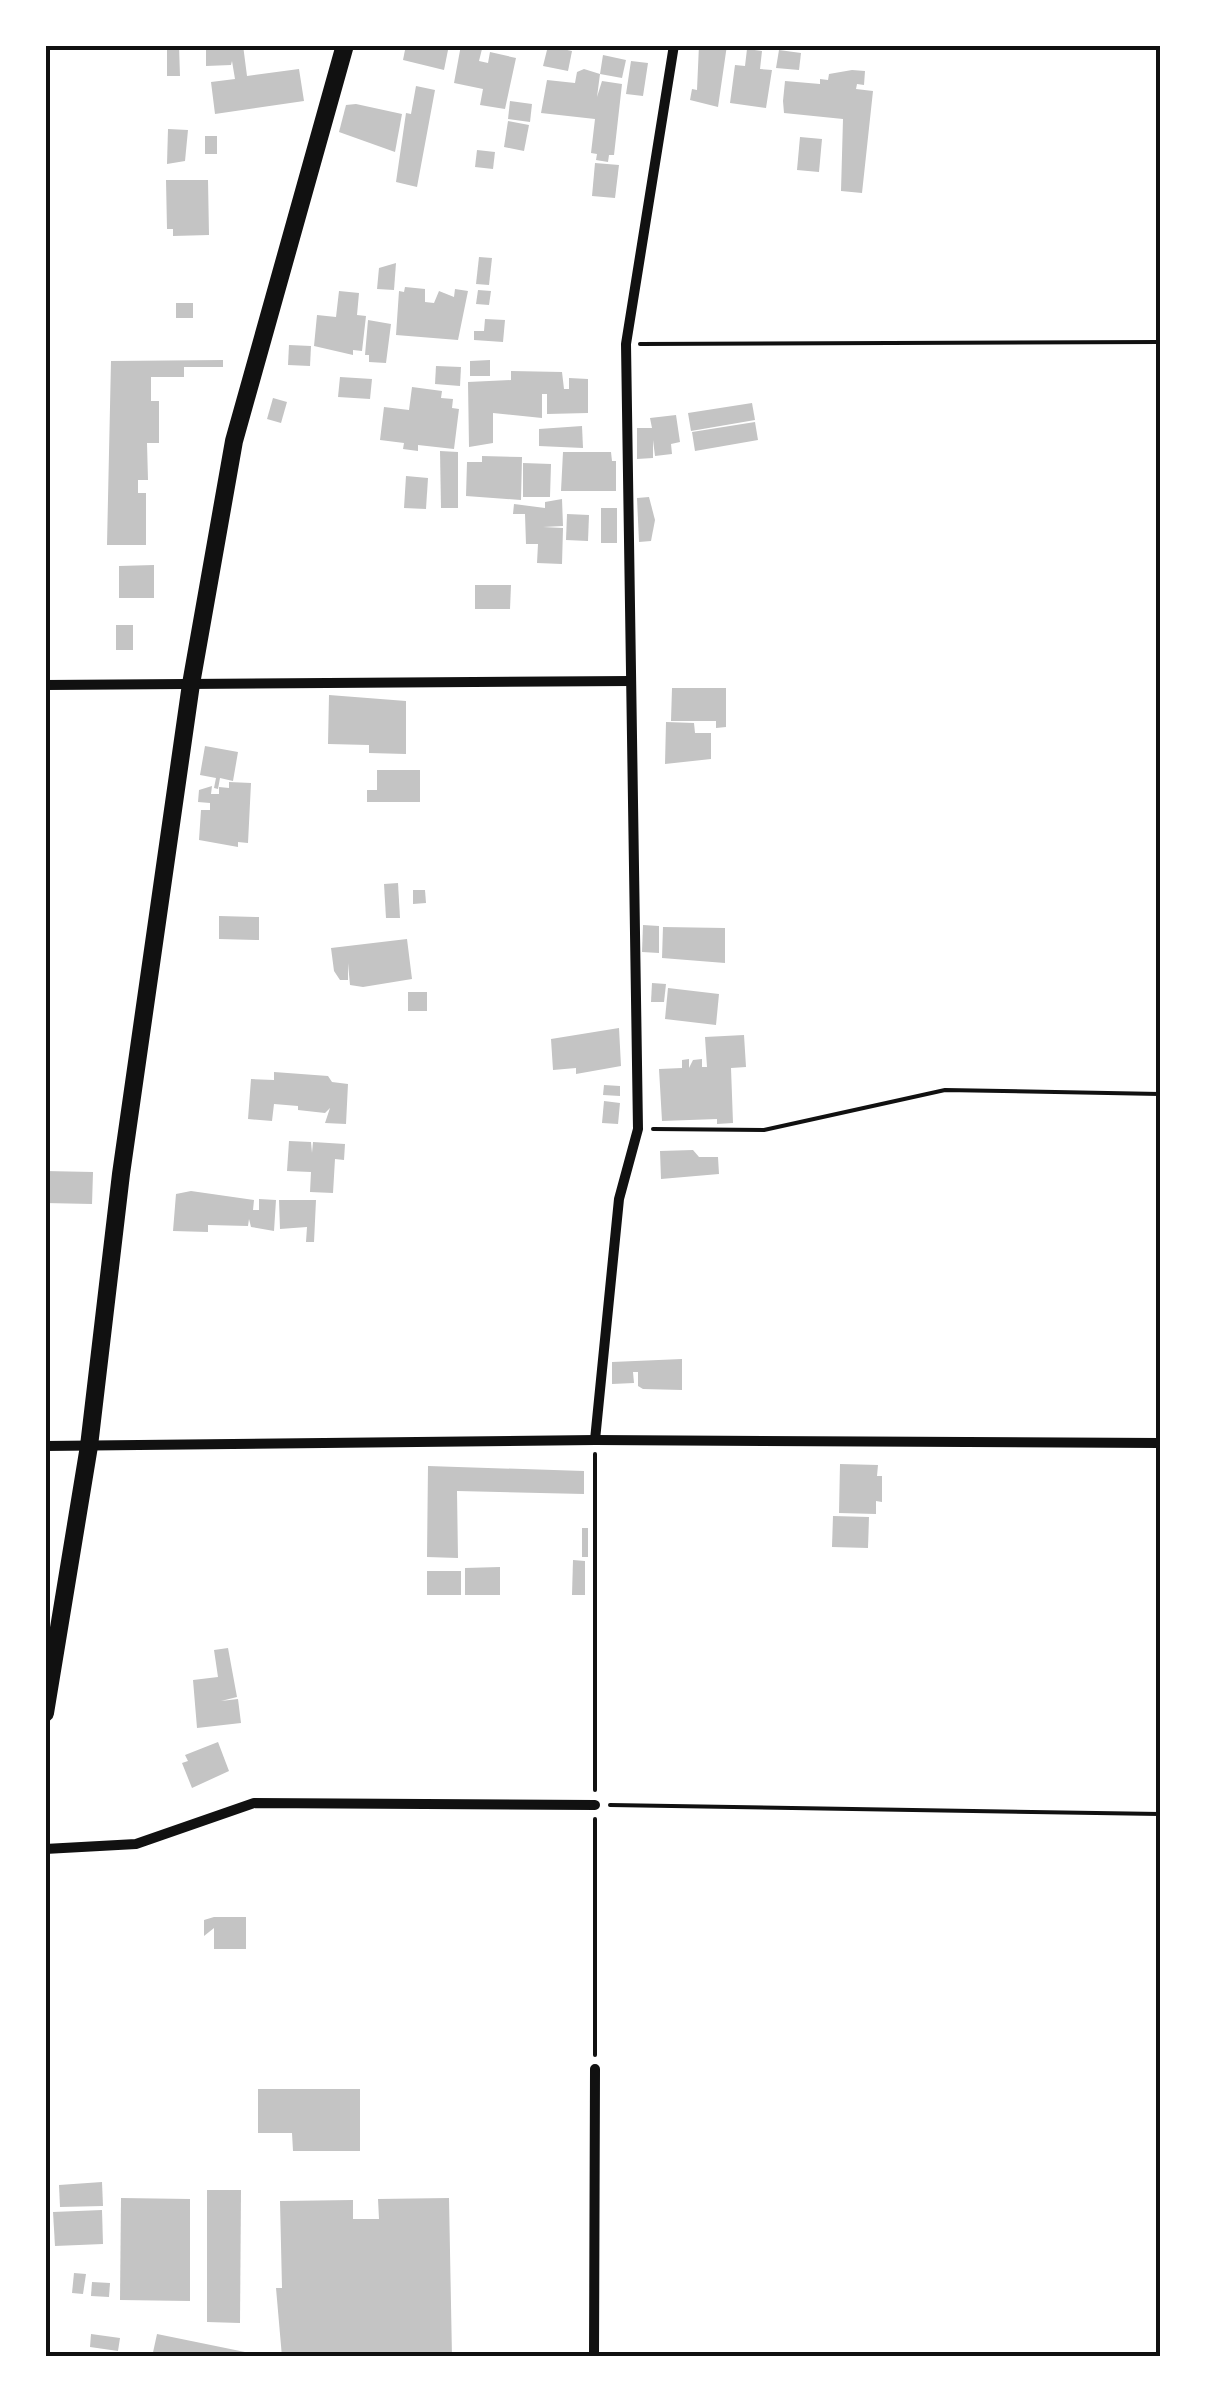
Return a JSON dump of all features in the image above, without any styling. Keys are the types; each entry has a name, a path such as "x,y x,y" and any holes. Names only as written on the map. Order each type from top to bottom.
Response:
{"main road":[{"path":"45,1714 89,1446 121,1174 191,684 234,441 345,45"}],"street":[{"path":"595,1440 618,1199 638,1129 626,344 674,45"},
{"path":"45,686 631,681"},
{"path":"45,1446 595,1440 1160,1443"},
{"path":"45,1849 136,1844 254,1802 595,1805"},
{"path":"594,2357 595,2069"}],"path":[{"path":"626,344 1160,342"},
{"path":"638,1129 764,1130 946,1090 1160,1094"},
{"path":"595,1440 595,2069"},
{"path":"595,1805 1160,1814"}],"building":[{"path":"167,45 179,45 180,76 167,76"},
{"path":"206,45 243,45 247,76 299,69 304,101 215,114 211,82 235,79 232,61 231,65 206,66"},
{"path":"406,45 449,45 444,70 403,60"},
{"path":"461,45 483,45 479,61 488,63 490,52 516,58 505,109 480,105 483,89 454,83"},
{"path":"699,45 727,45 718,107 690,100 692,89 697,90"},
{"path":"548,46 572,51 568,71 543,66"},
{"path":"747,49 762,51 760,69 772,70 766,108 730,103 735,65 745,66"},
{"path":"779,50 801,53 799,70 776,68"},
{"path":"603,55 626,60 622,78 600,74"},
{"path":"631,61 648,63 643,96 626,94"},
{"path":"584,69 600,74 597,97 602,81 622,84 614,155 609,155 608,162 596,160 597,154 591,153 595,119 541,113 547,80 575,83 577,72"},
{"path":"865,71 864,85 857,84 856,89 873,91 862,193 841,191 843,119 784,113 783,101 785,81 820,84 820,79 828,80 829,74"},
{"path":"416,86 435,90 417,187 396,182 406,113 411,114"},
{"path":"510,101 532,104 530,122 508,119"},
{"path":"346,105 402,114 395,152 339,132"},
{"path":"508,121 529,125 524,151 504,147"},
{"path":"168,129 188,130 185,161 167,164"},
{"path":"205,136 217,136 217,154 205,154"},
{"path":"800,137 822,139 819,172 797,170"},
{"path":"477,150 495,152 493,169 475,167"},
{"path":"595,163 619,165 615,198 592,196"},
{"path":"166,180 208,180 209,235 173,236 173,229 167,229"},
{"path":"479,257 492,258 489,285 476,284"},
{"path":"396,263 394,290 377,289 379,268"},
{"path":"405,287 425,289 425,302 434,303 439,291 454,297 455,289 468,291 458,340 396,335 399,291 404,292"},
{"path":"478,290 491,291 489,305 476,304"},
{"path":"339,291 359,293 357,315 366,316 362,351 353,350 353,355 314,346 317,315 336,317"},
{"path":"176,303 193,303 193,318 176,318"},
{"path":"485,319 505,320 503,342 474,340 474,331 484,331"},
{"path":"368,320 391,324 386,363 369,362 369,355 365,355"},
{"path":"289,345 311,346 310,366 288,365"},
{"path":"223,360 223,367 184,367 184,377 151,377 151,401 159,401 159,443 147,443 148,480 138,480 138,493 146,493 146,545 107,545 111,361"},
{"path":"490,360 490,376 470,376 470,361"},
{"path":"436,366 461,367 460,386 435,384"},
{"path":"511,371 562,372 564,389 569,389 569,378 588,379 588,413 547,414 547,394 542,394 542,418 493,413 493,443 469,447 468,382 511,380"},
{"path":"340,377 372,379 370,399 338,397"},
{"path":"412,387 442,391 441,398 453,399 452,408 459,409 454,449 418,445 418,451 403,449 404,443 380,440 384,407 409,410"},
{"path":"273,398 287,402 281,423 267,419"},
{"path":"752,403 755,420 691,431 688,413"},
{"path":"676,415 680,442 671,444 672,454 655,456 653,440 653,458 637,459 637,428 652,428 650,418"},
{"path":"755,422 758,440 695,451 692,432"},
{"path":"582,426 583,448 539,446 539,429"},
{"path":"440,451 458,452 458,508 441,508"},
{"path":"563,452 611,452 612,461 616,461 616,491 561,491"},
{"path":"482,456 522,457 521,500 466,496 467,462 482,462"},
{"path":"523,463 551,464 550,497 523,497"},
{"path":"406,476 428,478 426,509 404,508"},
{"path":"649,497 655,520 651,541 639,542 637,498"},
{"path":"562,499 563,526 543,527 563,528 562,564 537,563 538,544 526,544 525,514 513,514 514,504 545,508 545,502"},
{"path":"601,508 617,508 617,543 601,543"},
{"path":"567,514 589,515 588,541 566,540"},
{"path":"154,565 154,598 119,598 119,566"},
{"path":"475,585 511,585 510,609 475,609"},
{"path":"116,625 133,625 133,650 116,650"},
{"path":"672,688 726,688 726,727 716,728 716,721 671,721"},
{"path":"329,695 406,701 406,754 369,753 369,745 328,744"},
{"path":"666,722 694,723 695,733 711,733 711,759 665,764"},
{"path":"205,746 238,752 233,781 220,778 218,789 214,788 216,778 200,775"},
{"path":"377,770 420,770 420,802 367,802 367,790 377,790"},
{"path":"229,782 251,783 248,843 238,842 238,847 199,840 201,810 210,810 210,803 198,802 199,790 212,786 211,794 219,794 219,787 229,788"},
{"path":"398,883 400,918 386,918 384,884"},
{"path":"413,890 425,890 426,903 413,904"},
{"path":"219,916 259,917 259,940 219,939"},
{"path":"643,925 659,926 659,953 642,952"},
{"path":"663,927 725,928 725,963 662,958"},
{"path":"407,939 412,979 363,987 350,985 348,963 348,980 340,980 334,971 331,948"},
{"path":"652,983 666,984 664,1002 651,1002"},
{"path":"668,988 719,994 716,1025 665,1019"},
{"path":"408,992 427,992 427,1011 408,1011"},
{"path":"619,1028 621,1066 576,1074 576,1068 553,1070 551,1039"},
{"path":"744,1035 746,1067 731,1068 733,1123 717,1124 717,1119 662,1121 659,1069 682,1068 682,1060 689,1059 689,1068 693,1060 702,1059 702,1067 707,1067 705,1037"},
{"path":"274,1072 328,1076 332,1082 348,1084 346,1124 325,1123 330,1108 325,1113 274,1104 272,1121 248,1119 251,1079 274,1080"},
{"path":"604,1085 620,1086 620,1096 603,1095"},
{"path":"604,1101 620,1103 618,1124 602,1123"},
{"path":"289,1141 311,1142 312,1153 313,1142 345,1144 344,1160 335,1159 333,1193 310,1192 311,1172 287,1171"},
{"path":"693,1150 699,1157 718,1157 719,1174 661,1179 660,1151"},
{"path":"45,1171 93,1172 92,1204 45,1203"},
{"path":"191,1191 254,1200 253,1210 259,1210 259,1199 276,1200 274,1231 251,1227 249,1219 248,1226 208,1225 208,1232 173,1231 176,1194"},
{"path":"279,1200 316,1200 314,1242 306,1242 307,1227 280,1229"},
{"path":"682,1359 682,1390 643,1389 638,1386 638,1372 633,1372 634,1383 612,1384 612,1362"},
{"path":"840,1464 878,1465 882,1502 876,1501 876,1514 839,1513"},
{"path":"428,1466 584,1471 584,1494 457,1491 458,1558 427,1557"},
{"path":"833,1516 869,1517 868,1548 832,1547"},
{"path":"582,1528 588,1528 588,1557 582,1557"},
{"path":"573,1560 585,1561 585,1595 572,1595"},
{"path":"500,1567 500,1595 465,1595 465,1568"},
{"path":"427,1571 461,1571 461,1595 427,1595"},
{"path":"228,1648 237,1697 221,1701 238,1699 241,1723 197,1728 193,1680 218,1677 214,1650"},
{"path":"218,1742 229,1771 192,1788 182,1763 188,1761 185,1755"},
{"path":"246,1917 246,1949 214,1949 214,1928 204,1936 204,1920"},
{"path":"258,2089 360,2089 360,2151 293,2151 292,2133 258,2133"},
{"path":"102,2182 103,2206 60,2207 59,2185"},
{"path":"207,2190 241,2190 240,2323 207,2322"},
{"path":"121,2198 190,2199 190,2301 120,2300"},
{"path":"449,2198 452,2357 282,2357 276,2288 282,2288 280,2201 353,2200 353,2219 379,2219 378,2199"},
{"path":"102,2210 103,2244 55,2246 53,2212"},
{"path":"74,2273 86,2274 83,2294 72,2293"},
{"path":"92,2282 110,2283 109,2297 91,2296"},
{"path":"91,2334 120,2338 118,2351 90,2347"},
{"path":"157,2334 245,2352 244,2357 152,2357"}]}
